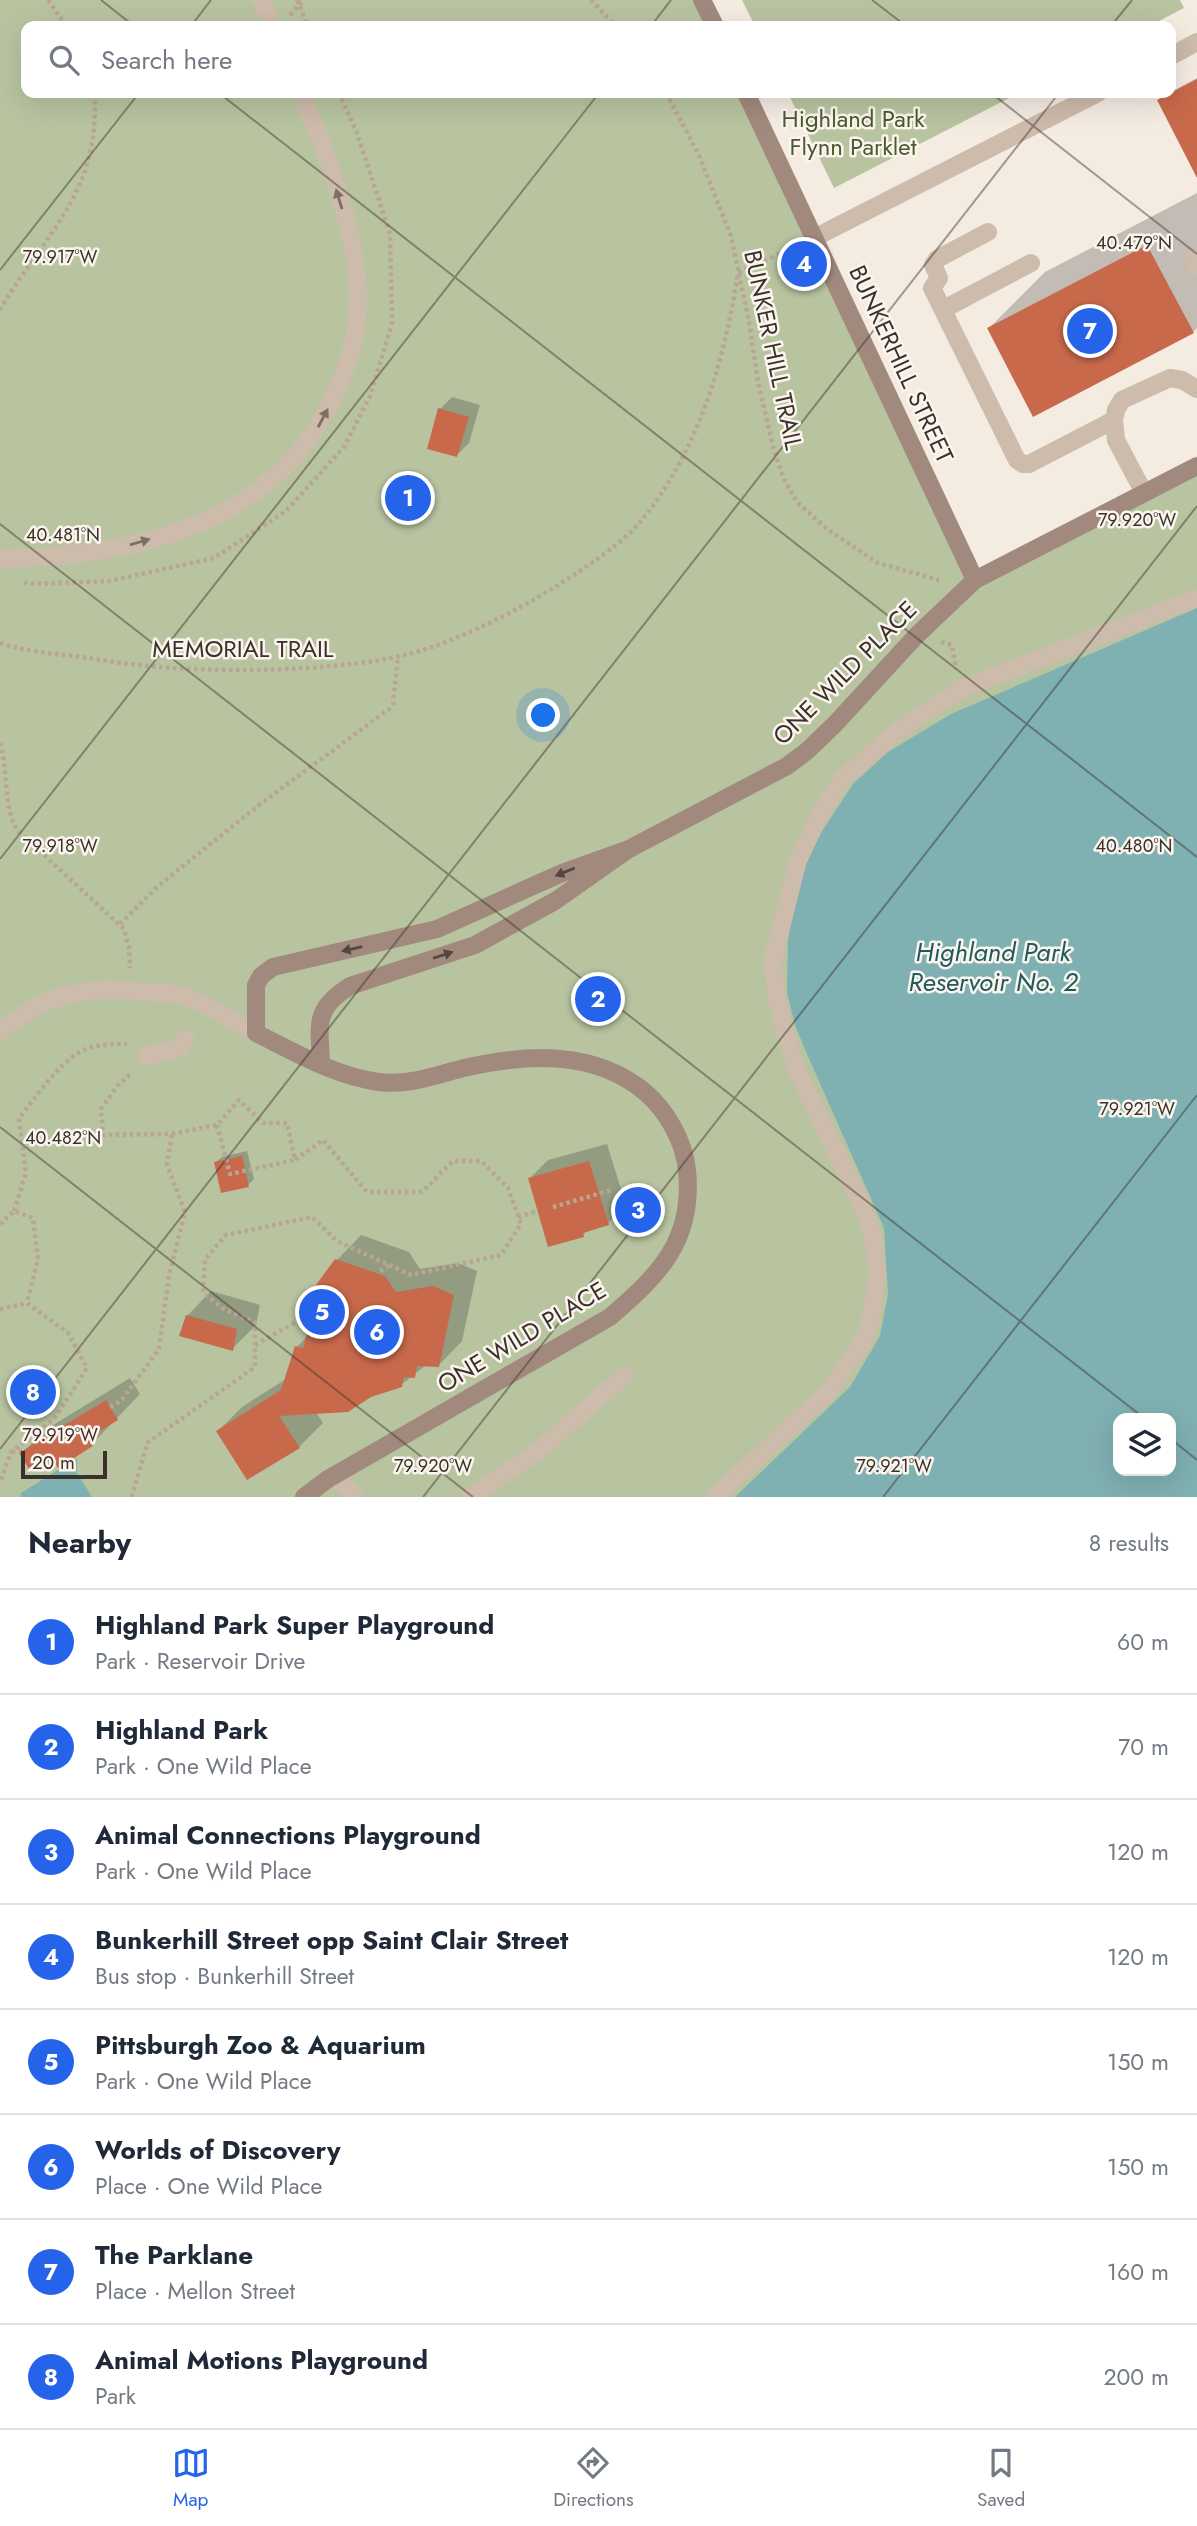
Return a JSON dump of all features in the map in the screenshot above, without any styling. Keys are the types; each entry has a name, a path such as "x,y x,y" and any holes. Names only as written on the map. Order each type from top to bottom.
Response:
{"main road":[{"path":"702,0 712,21"},
{"name":"BUNKERHILL STREET","path":"748,98 975,580"},
{"name":"ONE WILD PLACE","path":"321,1065 320,1018 324,1006 334,996 350,986 475,945 555,901 629,849 787,766 807,751 916,636 975,580 1197,466"},
{"name":"ONE WILD PLACE","path":"304,1497 335,1475 611,1317 648,1285 667,1260 682,1231 688,1210 689,1186 685,1156 673,1126 651,1097 630,1080 607,1068 580,1060 526,1059 470,1067 410,1082 382,1082 355,1077 321,1065 256,1033 256,985 261,976 273,967 437,929 562,873 629,849"}],"street":[{"path":"262,0 270,21"},
{"path":"1176,53 1197,42"},
{"path":"0,559 42,558 119,549 191,527 237,506 268,482 298,453 316,430 342,378 353,340 358,296 354,256 343,212 321,138 303,98"},
{"path":"814,238 1088,98"},
{"path":"988,232 934,262 939,278 932,288 1017,460 1029,464 1114,421"},
{"path":"944,309 1031,263"},
{"path":"1144,493 1116,440 1116,410 1122,400 1170,378 1182,380 1197,389"},
{"path":"715,1497 830,1390 864,1339 871,1319 877,1270 872,1233 859,1199 796,1068 777,1002 773,959 797,860 822,810 843,778 900,729 961,689 1197,598"},
{"path":"0,1032 20,1015 48,999 82,990 132,990 183,995 256,1033"},
{"path":"146,1056 179,1048 186,1039"},
{"path":"470,1497 538,1451 625,1375"},
{"path":"335,1475 355,1497"}],"path":[{"path":"48,0 63,21"},
{"path":"297,0 306,21"},
{"path":"591,0 611,21"},
{"path":"0,310 75,196 89,158 96,120 95,98"},
{"path":"19,579 28,584 109,581 214,558 286,511 344,447 370,396 392,323 390,234 357,133 341,98"},
{"name":"BUNKER HILL TRAIL","path":"669,98 698,153 731,236 750,327 758,382 784,480 797,502 827,529 878,563 939,580"},
{"path":"738,273 794,247"},
{"name":"MEMORIAL TRAIL","path":"0,643 138,666 233,671 342,666 428,648 481,627 534,600 581,570 639,524 676,469 701,418 721,361 738,273"},
{"path":"916,636 952,645 961,689"},
{"path":"120,924 157,887 259,805 389,709 393,704 398,656"},
{"path":"0,743 7,772 11,820 18,831 120,924 127,937 132,990"},
{"path":"0,1224 14,1211 26,1173 19,1119 45,1084 77,1053 104,1045 130,1044 146,1056 138,1068 119,1084 101,1109 103,1135 173,1134 217,1125 239,1100 263,1123 287,1123 295,1160"},
{"path":"132,1497 148,1443 255,1367 255,1322 224,1309 203,1293 205,1259 226,1236 312,1217 337,1241 411,1275 501,1255 521,1224 508,1188 481,1161 453,1161 422,1192 367,1192 323,1140 295,1160 230,1174 217,1125"},
{"path":"110,1407 121,1401 159,1349 169,1275 186,1212 167,1165 173,1134"},
{"path":"553,1207 612,1189"},
{"path":"14,1211 33,1218 38,1259 27,1303"},
{"path":"518,1217 538,1211"},
{"path":"380,1271 390,1265"},
{"path":"0,1309 27,1303 68,1333 88,1368 54,1419 11,1452 0,1482"},
{"path":"255,1346 312,1313"},
{"path":"11,1452 25,1450"}],"green space":[{"path":"0,0 702,0 712,21 21,21 21,98 748,98 975,580 1197,466 1197,1497 0,1497"},
{"path":"742,0 1180,0 1184,8 1159,21 752,21"},
{"name":"Highland Park Flynn Parklet","path":"790,98 1009,98 834,188"}],"water":[{"name":"Highland Park Reservoir No. 2","path":"1197,608 1197,1497 735,1497 850,1387 880,1336 888,1294 884,1228 795,1025 787,993 788,941 796,895 806,864 819,836 853,784 888,752 951,714"},
{"path":"77,1458 77,1473 92,1497 20,1497 21,1493"}],"building":[{"path":"1197,79 1197,178 1157,100 1176,98 1176,90"},
{"path":"1147,245 1194,333 1033,417 987,328"},
{"path":"438,408 469,417 457,457 427,449"},
{"path":"242,1156 249,1187 221,1193 214,1162"},
{"path":"589,1161 609,1225 583,1233 584,1237 548,1247 528,1178"},
{"path":"335,1259 385,1276 396,1292 433,1286 454,1295 439,1367 417,1366 415,1378 404,1377 402,1387 371,1397 348,1412 279,1416 300,1448 247,1480 216,1431 281,1390 295,1346 303,1348 313,1312 302,1304"},
{"path":"186,1315 237,1329 233,1351 179,1336"},
{"path":"106,1400 118,1420 88,1438 93,1446 58,1468 52,1459 31,1472 19,1453"}],"place":[{"name":"Bunkerhill Street opp Saint Clair Street","path":"804,264"},
{"name":"The Parklane","path":"1090,331"},
{"name":"Highland Park Super Playground","path":"408,498"},
{"name":"Highland Park","path":"598,999"},
{"name":"Animal Connections Playground","path":"638,1210"},
{"name":"Pittsburgh Zoo & Aquarium","path":"322,1312"},
{"name":"Worlds of Discovery","path":"377,1332"},
{"name":"Animal Motions Playground","path":"33,1392"}]}
